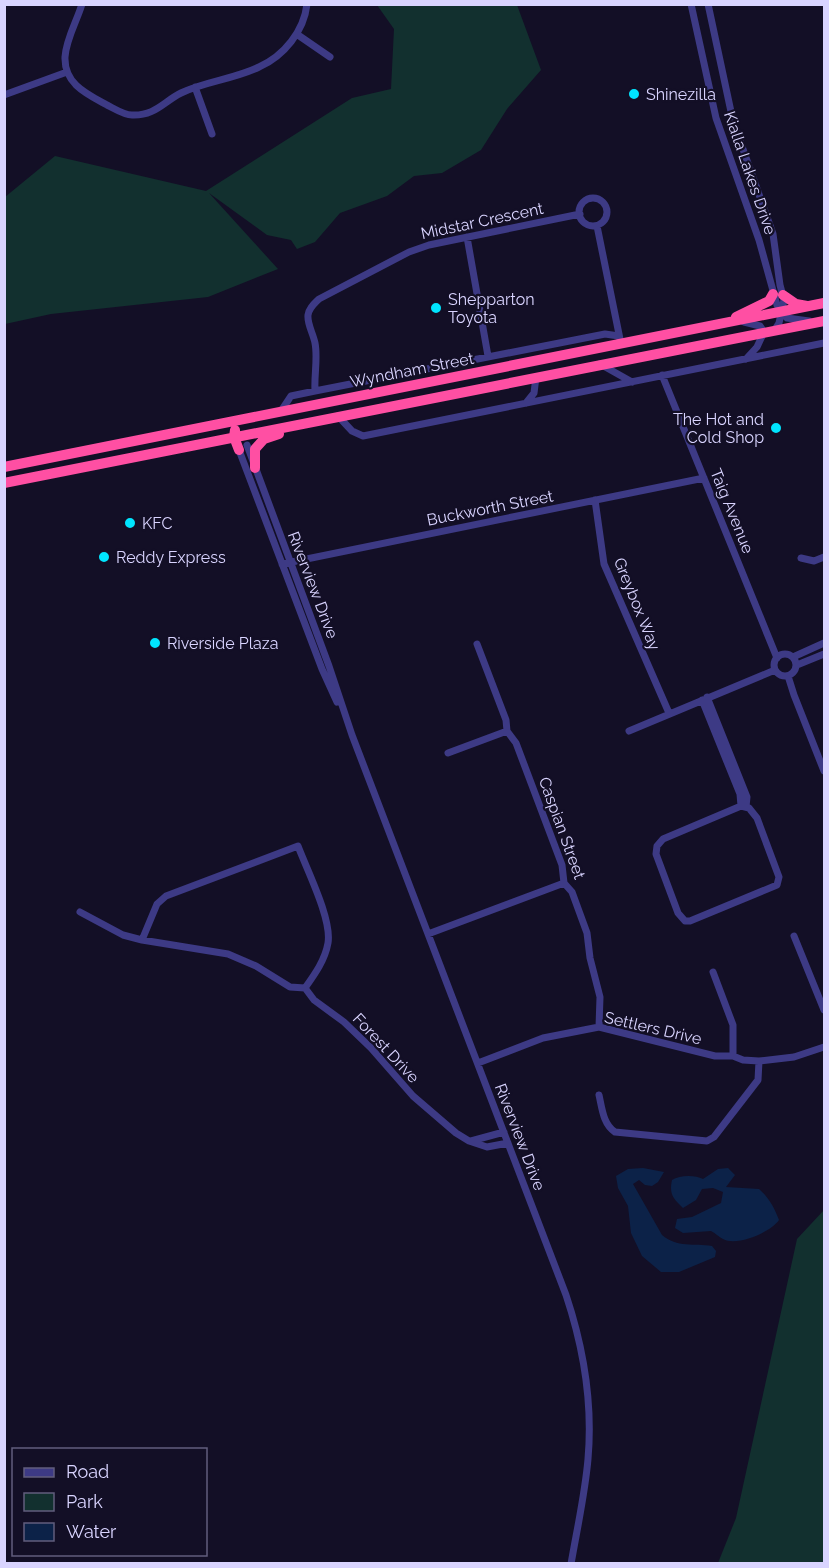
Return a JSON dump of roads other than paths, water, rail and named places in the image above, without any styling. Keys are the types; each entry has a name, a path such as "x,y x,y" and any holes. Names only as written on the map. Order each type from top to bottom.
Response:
{"highway":[{"path":"723,324 778,295 796,304 810,306"},
{"name":"Wyndham Street","path":"4,467 543,360 620,340 723,324 825,303"},
{"name":"Wyndham Street","path":"5,482 240,439 337,416 821,322"},
{"path":"543,360 551,374"},
{"path":"528,362 536,377"},
{"path":"255,468 255,448 264,439 316,426 337,416"},
{"path":"122,444 144,443 220,428 240,439 241,421 250,417"}],"street":[{"path":"82,4 67,45 65,57 67,72 80,90 130,115 155,111 195,87 260,67 279,55 298,35 306,15 307,4"},
{"name":"Kialla Lakes Drive","path":"691,4 710,96 729,159 778,295"},
{"name":"Kialla Lakes Drive","path":"708,4 733,121 774,240 777,305 782,313"},
{"path":"298,35 330,57"},
{"path":"4,95 67,72"},
{"path":"195,87 212,134"},
{"path":"729,159 722,127 733,121"},
{"path":"592,198 601,200 605,204 607,214 603,222 597,226 587,225 580,214 581,205 592,198"},
{"name":"Midstar Crescent","path":"315,391 315,342 308,316 310,308 319,299 409,252 429,245 580,214"},
{"path":"597,226 620,340"},
{"path":"467,237 488,356"},
{"path":"761,245 774,240"},
{"path":"746,359 769,331 779,323 782,313 787,318 821,322"},
{"path":"736,321 760,326 769,331"},
{"path":"281,411 291,396 605,334 620,340"},
{"path":"337,416 352,431 363,436 825,343"},
{"path":"600,364 632,382"},
{"name":"Taig Avenue","path":"662,375 777,658"},
{"path":"526,403 534,393 536,377"},
{"name":"Riverview Drive","path":"240,439 255,468 322,669 352,735 573,1316 585,1363 589,1410 588,1460 571,1563"},
{"name":"Riverview Drive","path":"240,439 286,563"},
{"name":"Buckworth Street","path":"286,563 704,478"},
{"name":"Greybox Way","path":"595,500 604,564 669,713"},
{"path":"801,558 814,561 825,557"},
{"name":"Caspian Street","path":"477,644 506,720 507,731 516,743 562,865 564,883 572,892 587,933 591,963 600,997 599,1027"},
{"path":"793,657 825,644"},
{"path":"784,653 793,657 797,665 795,672 788,676 780,675 775,669 774,662 777,658 784,653"},
{"path":"797,665 825,654"},
{"path":"629,731 775,669"},
{"path":"788,676 825,771"},
{"path":"704,699 747,797 743,806 663,839 657,846 656,854 678,913 685,921 690,921 777,885 779,877 757,818 752,811 743,806"},
{"path":"448,753 507,731"},
{"path":"142,940 157,904 166,896 298,846 328,926 328,943 318,970 305,988"},
{"path":"428,934 564,883"},
{"name":"Forest Drive","path":"80,912 123,935 228,954 256,966 290,987 305,988 314,1000 344,1022 371,1048 413,1096 456,1133 469,1141 487,1147 508,1143"},
{"path":"794,936 825,1010"},
{"path":"713,972 733,1025 733,1056"},
{"name":"Settlers Drive","path":"478,1062 543,1038 599,1027 715,1056 733,1056 743,1060 759,1061 794,1057 825,1047"},
{"path":"599,1095 607,1124 615,1132 707,1141 714,1137 758,1080 759,1061"},
{"path":"469,1141 504,1132"}],"water":[{"path":"643,1168 664,1172 658,1182 652,1186 645,1185 639,1180 633,1184 662,1235 674,1242 712,1246 716,1251 715,1257 679,1272 661,1272 642,1256 631,1233 628,1206 618,1188 616,1176 628,1169"},
{"path":"728,1168 735,1175 726,1187 759,1189 771,1203 779,1220 775,1225 753,1237 737,1241 723,1239 711,1231 683,1233 675,1228 677,1219 692,1217 721,1203 723,1192 713,1188 702,1189 696,1200 683,1208 673,1196 672,1180 688,1176 703,1179 718,1169"}],"place":[{"name":"Shinezilla","path":"634,94"},
{"name":"Shepparton Toyota","path":"436,308"},
{"name":"The Hot and Cold Shop","path":"776,428"},
{"name":"KFC","path":"130,523"},
{"name":"Reddy Express","path":"104,557"},
{"name":"Riverside Plaza","path":"155,643"}]}
